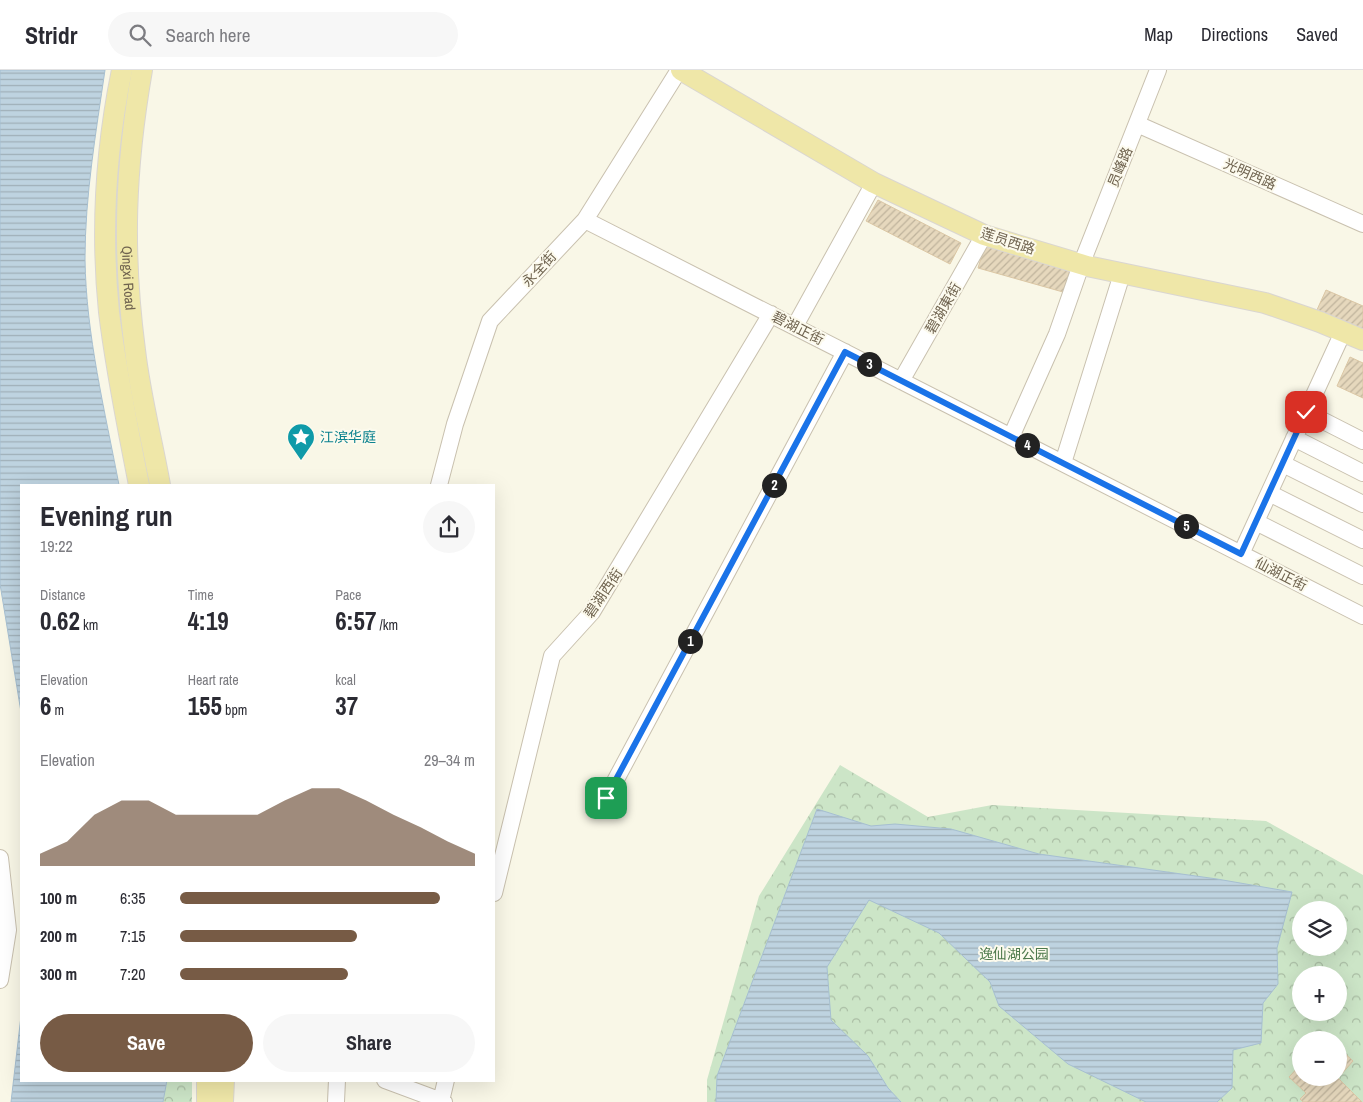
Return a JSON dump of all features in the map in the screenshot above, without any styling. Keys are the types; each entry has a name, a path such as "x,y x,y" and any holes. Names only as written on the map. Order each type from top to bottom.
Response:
{"main road":[{"name":"Qingxi Road","path":"122,70 114,120 107,192 109,303 116,367 139,484"},
{"name":"Qingxi Road","path":"142,70 128,169 126,238 135,352 160,484"},
{"name":"莲员西路","path":"680,70 874,183 984,235 1081,265 1265,303 1363,340"},
{"path":"206,1102 207,1082"},
{"path":"223,1102 224,1082"}],"street":[{"name":"永全街","path":"440,484 455,424 490,322 585,220 680,70"},
{"name":"员峰路","path":"1011,437 1057,334 1081,265 1158,70"},
{"name":"光明西路","path":"1137,124 1363,224"},
{"path":"794,326 874,183"},
{"name":"碧湖正街","path":"585,220 1011,437"},
{"name":"碧湖東街","path":"901,381 984,235"},
{"path":"1064,464 1122,274"},
{"name":"碧湖西街","path":"495,889 523,768 552,656 592,612 771,314"},
{"path":"1241,554 1343,332"},
{"path":"606,798 845,352"},
{"path":"1306,412 1363,441"},
{"name":"仙湖正街","path":"1011,437 1363,616"},
{"path":"1294,438 1363,473"},
{"path":"1283,464 1363,504"},
{"path":"1269,493 1363,540"},
{"path":"1256,522 1363,576"},
{"path":"0,858 8,930 0,980"},
{"path":"336,1102 337,1082"},
{"path":"390,1082 442,1101 446,1082"}],"green space":[{"path":"129,70 136,70 131,371 127,374 115,319 112,210"},
{"name":"逸仙湖公园","path":"840,765 928,817 992,805 1266,821 1363,875 1363,1102 707,1102 707,1080 759,896"},
{"path":"166,1082 192,1082 192,1102 163,1102"}],"water":[{"path":"0,70 105,70 89,188 85,259 86,287 93,344 119,484 20,484 20,706 0,584"},
{"path":"817,809 871,826 895,824 951,829 1039,854 1217,879 1292,892 1277,948 1278,984 1263,1003 1261,1043 1233,1050 1232,1088 1217,1102 1146,1102 1068,1064 999,1006 990,982 939,933 869,900 827,967 831,1020 868,1056 888,1088 901,1102 716,1102 717,1076"},
{"path":"20,1025 20,1082 167,1082 163,1102 11,1102"}],"building":[{"path":"878,200 961,243 950,264 866,221"},
{"path":"985,245 1070,270 1063,292 978,268"},
{"path":"1326,290 1363,306 1363,332 1316,312"},
{"path":"1350,357 1363,363 1363,398 1337,386"},
{"path":"1347,1055 1353,1061 1347,1068"},
{"path":"1299,1086 1346,1086 1362,1102 1303,1102 1300,1099 1306,1093"}],"place":[{"name":"江滨华庭","path":"301,461"}],"route":[{"path":"606,798 845,352 1241,554 1306,412"}]}
